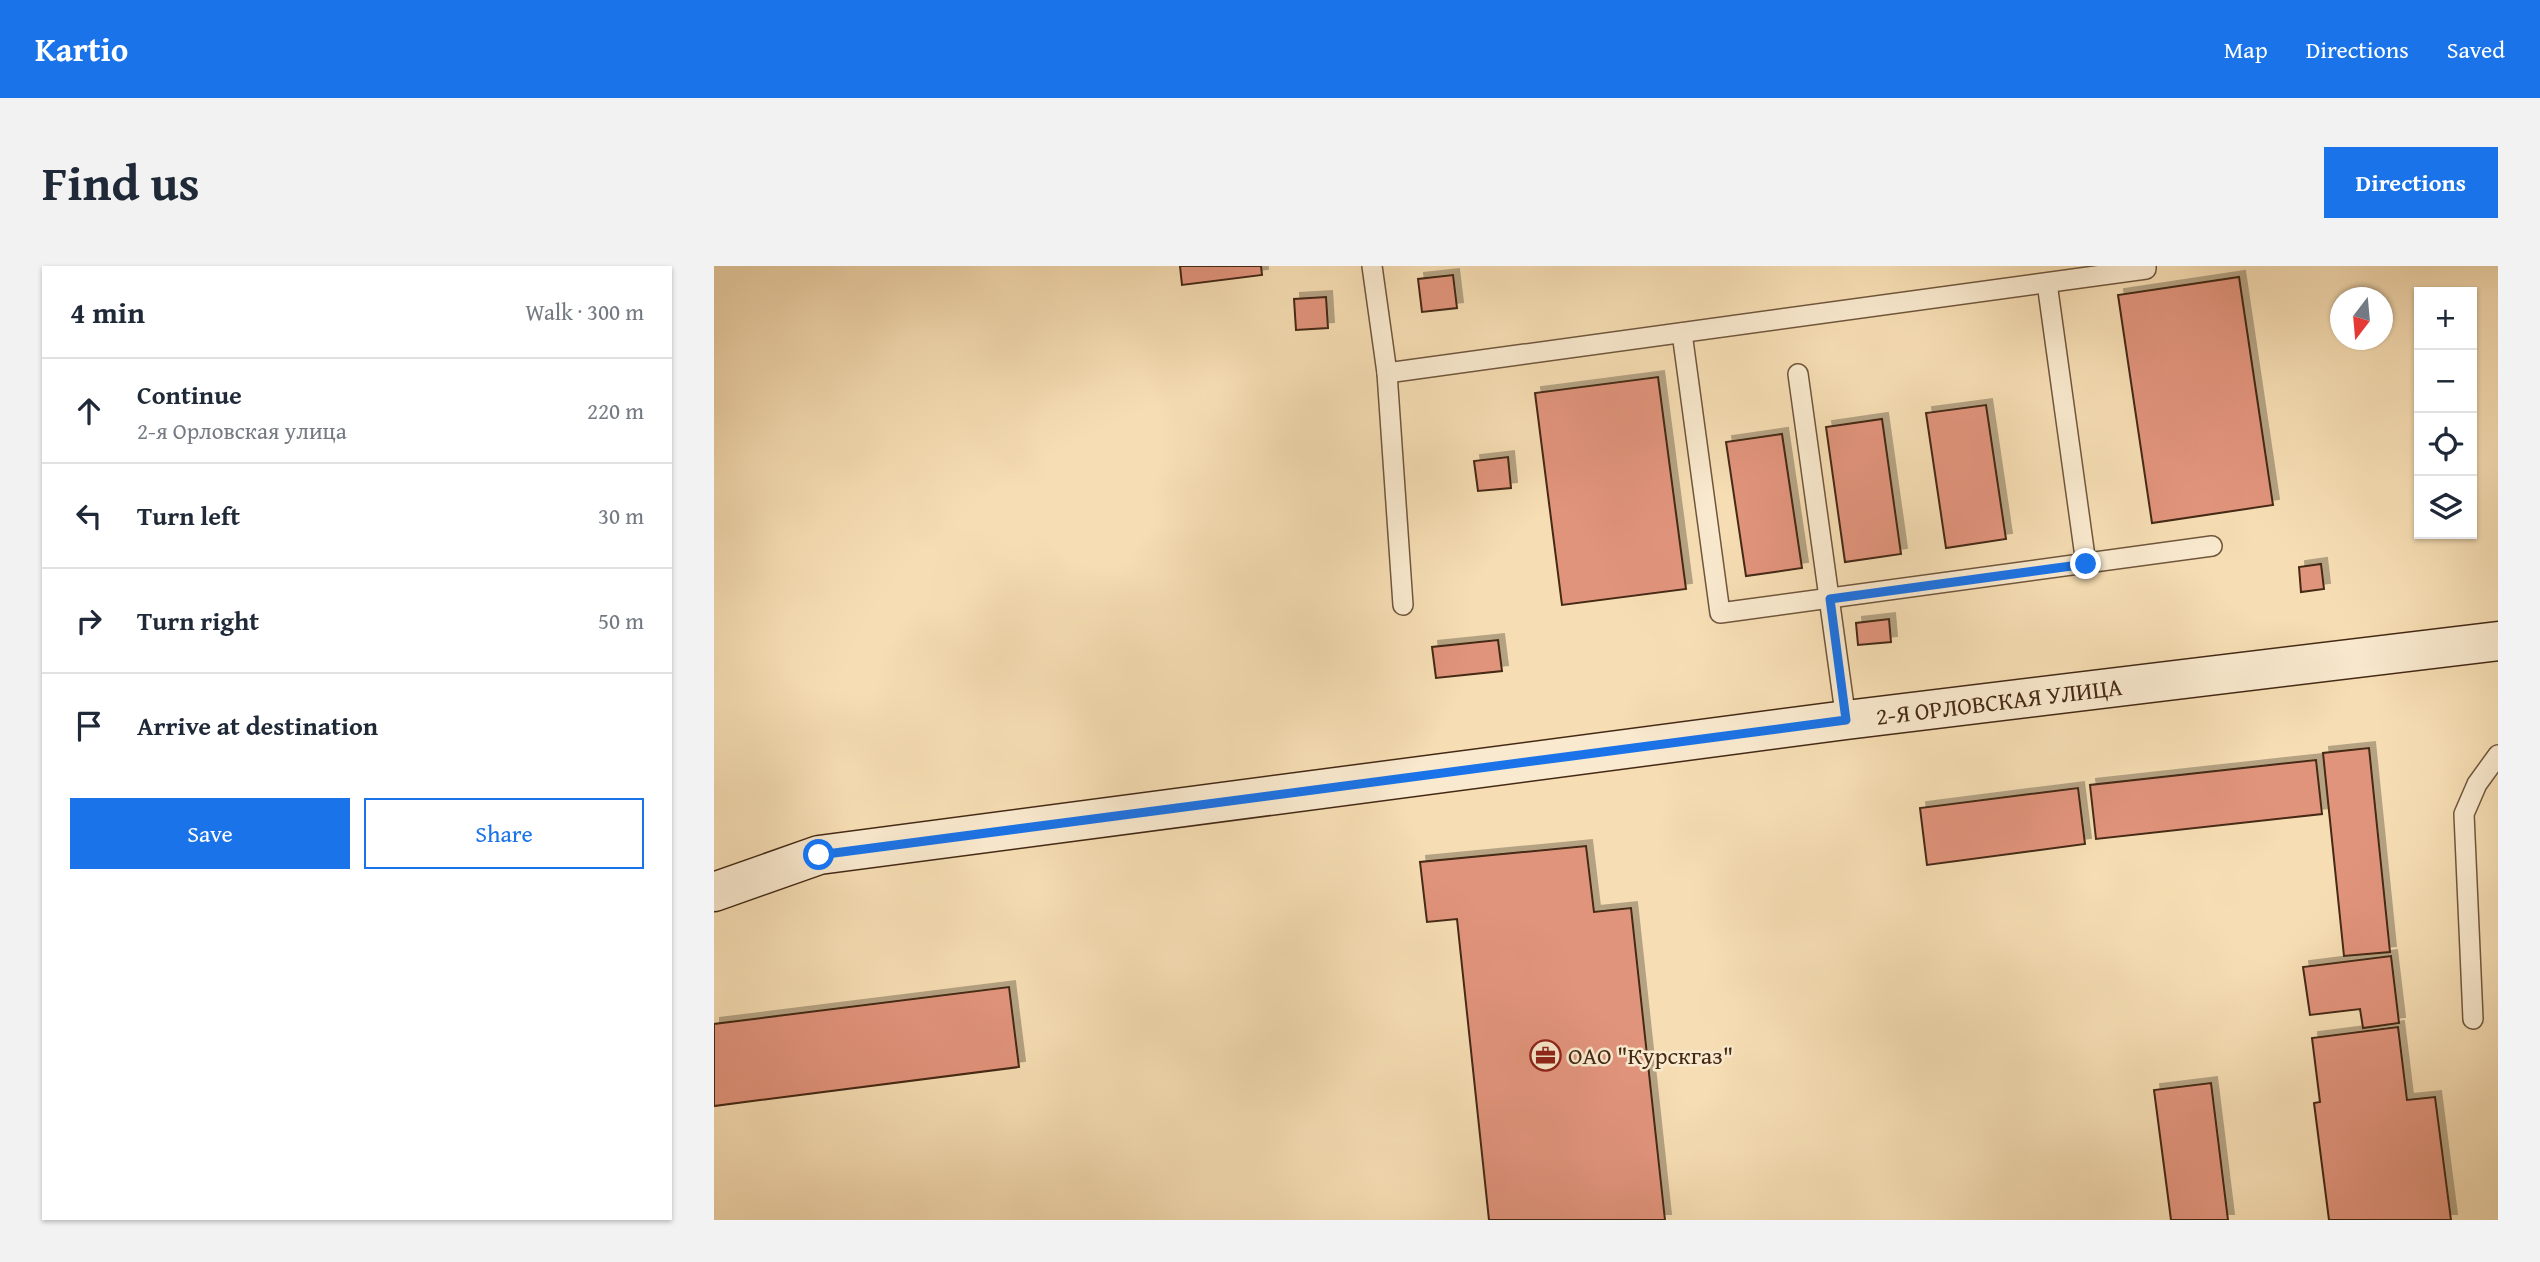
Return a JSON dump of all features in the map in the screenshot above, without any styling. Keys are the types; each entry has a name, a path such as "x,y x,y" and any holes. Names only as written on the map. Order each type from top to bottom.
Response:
{"street":[{"name":"2-Я ОРЛОВСКАЯ УЛИЦА","path":"714,892 819,855 1846,720 2498,641"}],"lane":[{"path":"1372,266 1387,373 1403,605"},
{"path":"1387,373 2047,283 2146,269 2146,266"},
{"path":"2047,283 2086,564"},
{"path":"1682,333 1720,613 2212,547"},
{"path":"1798,374 1846,720"},
{"path":"2473,1020 2464,814 2477,784 2498,755"}],"building":[{"path":"1180,266 1261,266 1262,275 1182,285"},
{"path":"1453,275 1457,308 1422,312 1418,279"},
{"path":"2239,277 2273,505 2152,523 2118,295"},
{"path":"1326,297 1328,328 1296,330 1294,299"},
{"path":"1658,377 1686,589 1562,605 1535,393"},
{"path":"1986,405 2006,539 1946,548 1926,413"},
{"path":"1882,419 1901,554 1845,562 1826,427"},
{"path":"1782,434 1802,568 1746,576 1726,442"},
{"path":"1508,457 1511,488 1478,491 1474,461"},
{"path":"2321,564 2324,589 2301,592 2299,567"},
{"path":"1889,619 1891,642 1858,645 1856,623"},
{"path":"1498,640 1502,671 1436,678 1432,647"},
{"path":"2369,748 2390,952 2344,956 2323,753"},
{"path":"2316,760 2322,814 2096,839 2090,785"},
{"path":"2078,788 2085,844 1927,865 1920,808"},
{"path":"1586,846 1594,912 1631,908 1665,1220 1489,1220 1457,919 1427,922 1420,862"},
{"path":"2391,956 2399,1023 2363,1028 2360,1009 2310,1015 2303,967"},
{"path":"1009,987 1019,1067 714,1106 714,1024"},
{"path":"2398,1027 2407,1100 2435,1097 2451,1220 2329,1220 2314,1103 2320,1102 2312,1038"},
{"path":"2211,1083 2228,1220 2171,1220 2154,1090"}],"place":[{"name":"ОАО \"Курскгаз\"","path":"1545,1056"}],"route":[{"path":"819,855 1846,720 1830,599 2086,564"}]}
